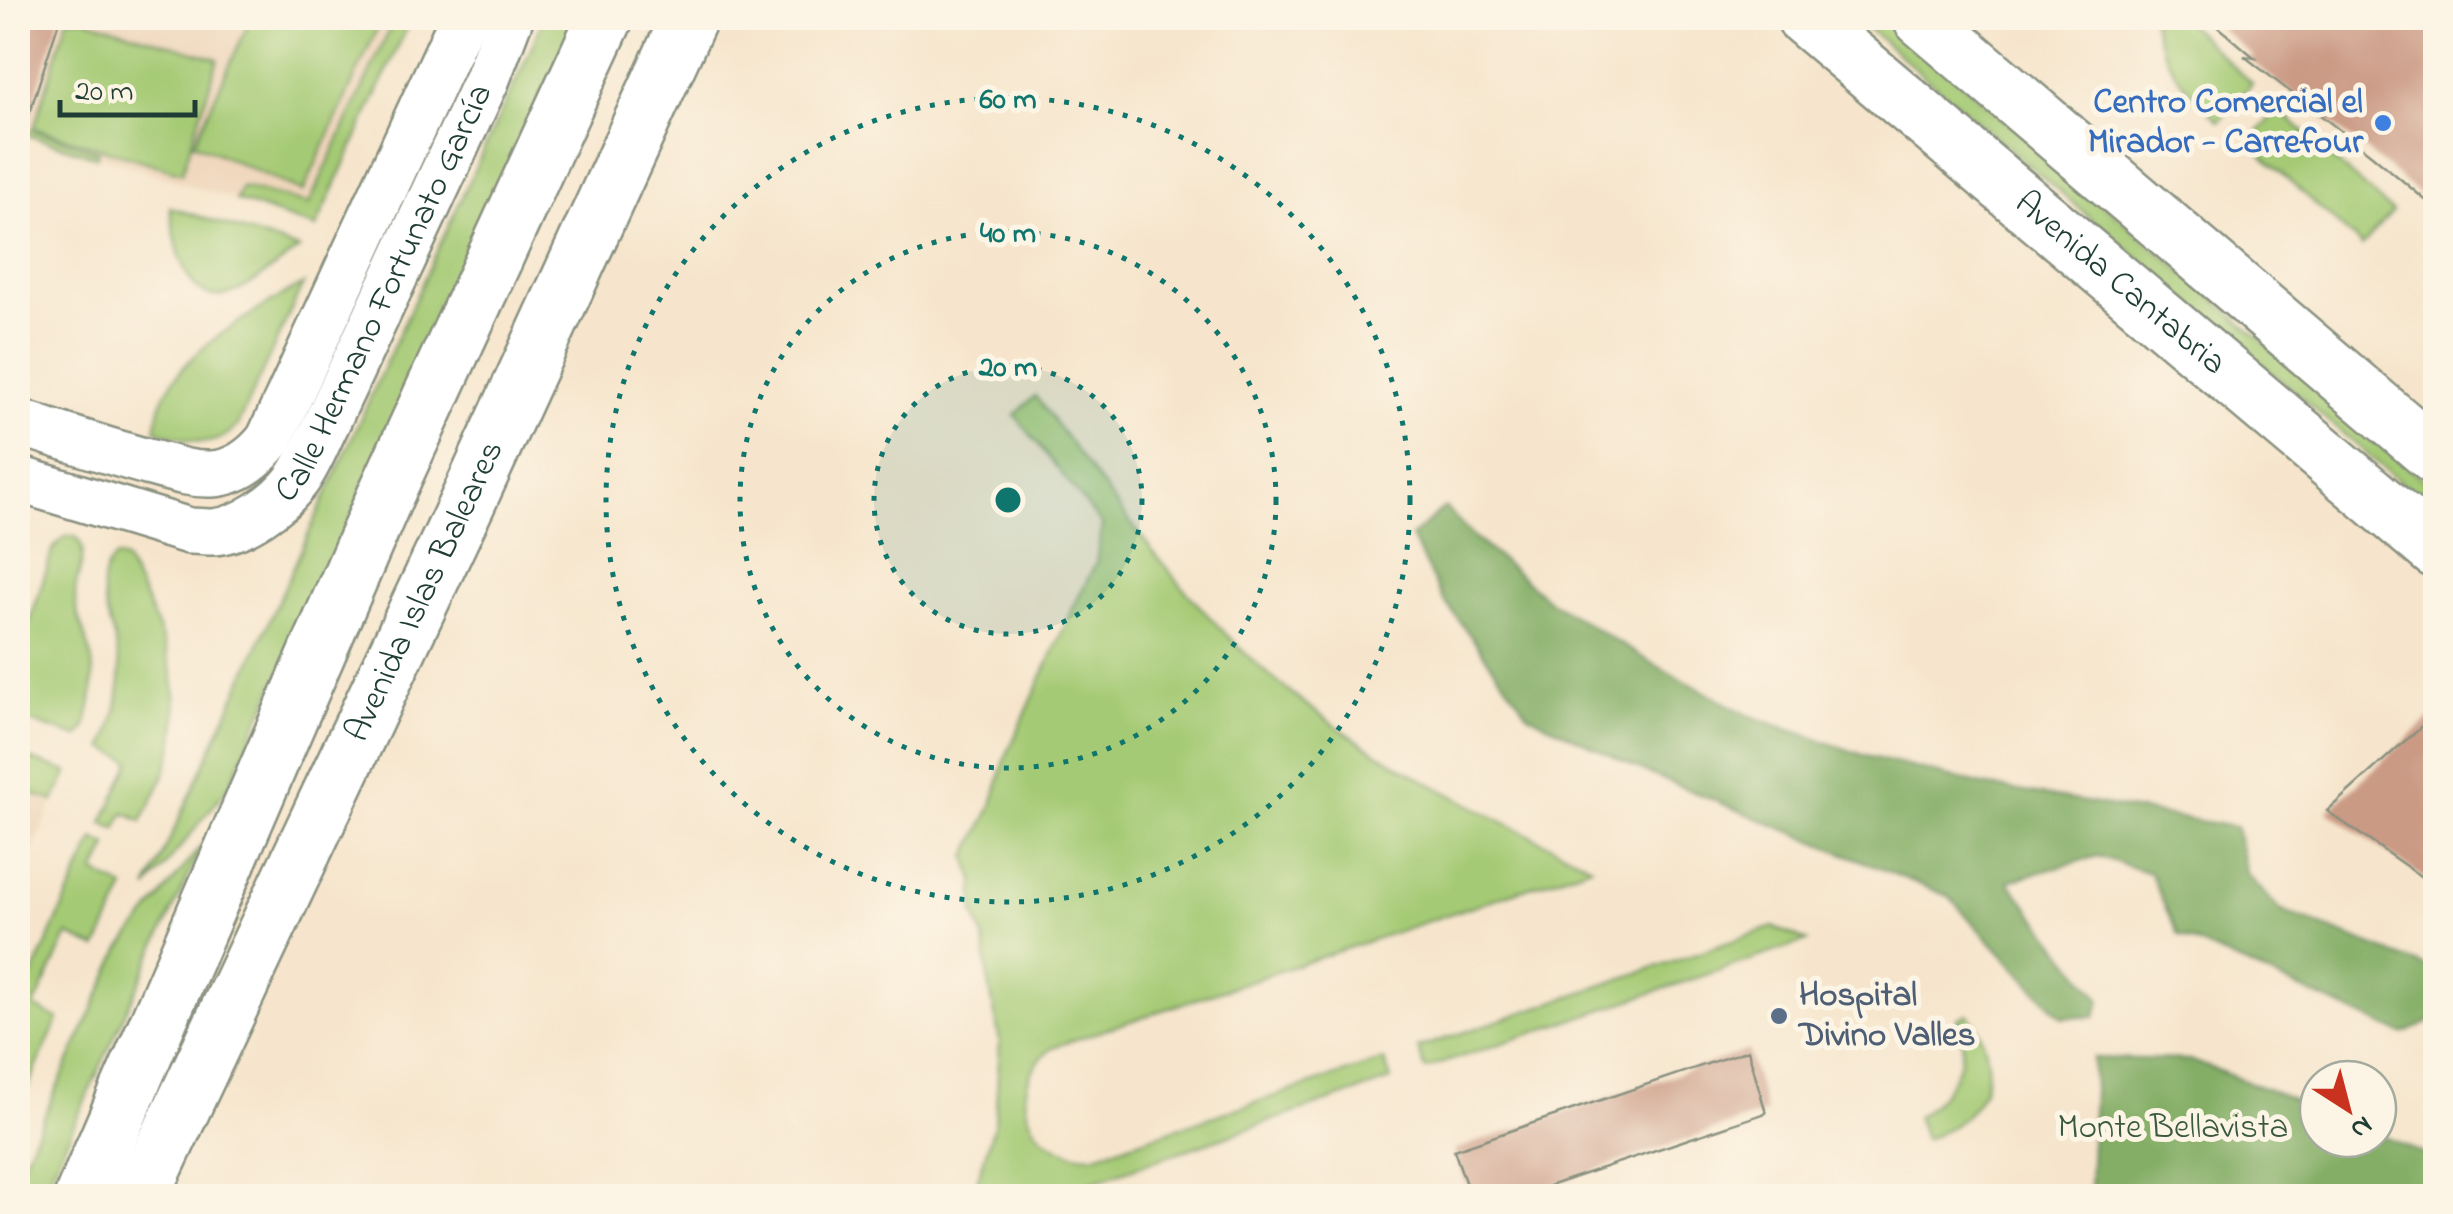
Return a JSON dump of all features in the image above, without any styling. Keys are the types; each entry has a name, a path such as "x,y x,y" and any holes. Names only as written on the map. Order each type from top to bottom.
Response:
{"main road":[{"name":"Avenida Islas Baleares","path":"93,1176 386,494 605,18"},
{"name":"Avenida Islas Baleares","path":"93,1176 391,568 644,18"},
{"name":"Avenida Islas Baleares","path":"148,1181 468,501 689,18"},
{"name":"Avenida Cantabria","path":"1806,18 2436,550"},
{"name":"Avenida Cantabria","path":"1921,18 2436,458"},
{"name":"Avenida Islas Baleares","path":"148,1181 391,568"}],"street":[{"name":"Calle Hermano Fortunato García","path":"62,436 191,474 215,474 257,456 268,440 463,18"},
{"name":"Calle Hermano Fortunato García","path":"31,483 189,531 217,532 250,520 273,505 300,476 486,81 510,18"},
{"path":"18,422 62,436 31,483"}],"shaded area":[{"path":"18,18 411,18 316,228 18,131"},
{"path":"18,789 54,801 18,882"}],"green space":[{"path":"68,18 82,18 218,59 182,173 34,128"},
{"path":"251,18 382,18 303,192 194,143"},
{"path":"395,18 411,18 316,228 236,200 242,187 309,204"},
{"path":"543,18 577,18 229,786 147,889 530,51"},
{"path":"1856,18 1887,18 2435,489 2435,512"},
{"path":"2152,18 2188,18 2190,26 2252,84 2219,121 2177,74 2162,48"},
{"path":"2278,109 2392,212 2362,246 2248,143"},
{"path":"18,125 98,151 96,157 18,132"},
{"path":"170,207 299,249 245,287 211,296 190,280 183,266"},
{"path":"303,284 237,426 227,435 208,442 155,430 163,399 187,363 224,332"},
{"path":"1035,396 1197,604 1259,666 1335,726 1376,752 1592,866 1053,1047 1037,1064 1028,1082 1025,1100 1029,1117 1052,1144 1071,1153 1093,1156 1384,1060 1391,1080 1051,1196 974,1196 995,1122 1000,1042 984,938 974,913 974,881 967,856 991,808 1006,757 1096,563 1102,525 1015,415"},
{"path":"1445,507 1547,599 1650,662 1748,715 1866,756 1983,785 2236,827 2246,873 2280,910 2435,970 2435,1020 2403,1034 2178,935 2150,873 2098,856 2008,881 2101,1000 2095,1017 2062,1017 1948,896 1645,772 1529,715 1443,599 1411,537"},
{"path":"66,536 75,536 82,549 76,604 93,669 87,723 78,737 18,718 18,660 53,549"},
{"path":"117,557 125,560 159,631 176,706 170,758 142,821 124,813 116,829 103,823 131,761 104,748 115,714 120,678 103,587 104,575"},
{"path":"18,755 68,772 54,801 18,789"},
{"path":"94,839 108,846 95,873 125,888 97,948 68,935 34,1007 58,1019 18,1109 18,1007"},
{"path":"204,842 41,1196 18,1196 18,1173 120,950"},
{"path":"1773,927 1807,941 1425,1069 1418,1048"},
{"path":"1968,1014 1986,1052 1983,1088 1962,1119 1925,1139 1916,1117 1938,1098 1955,1075 1962,1048 1958,1019"},
{"name":"Monte Bellavista","path":"2093,1058 2190,1060 2298,1101 2298,1159 2398,1159 2398,1143 2435,1159 2435,1196 2080,1196 2090,1187"}],"building":[{"path":"18,18 60,18 25,127 18,126"},
{"path":"2208,18 2436,18 2436,209 2244,56 2255,58"},
{"path":"2436,713 2436,887 2327,811"},
{"path":"1748,1050 1766,1113 1519,1196 1470,1196 1454,1150"}],"place":[{"name":"Centro Comercial el Mirador - Carrefour","path":"2383,123"},
{"name":"Hospital Divino Valles","path":"1779,1016"}]}
